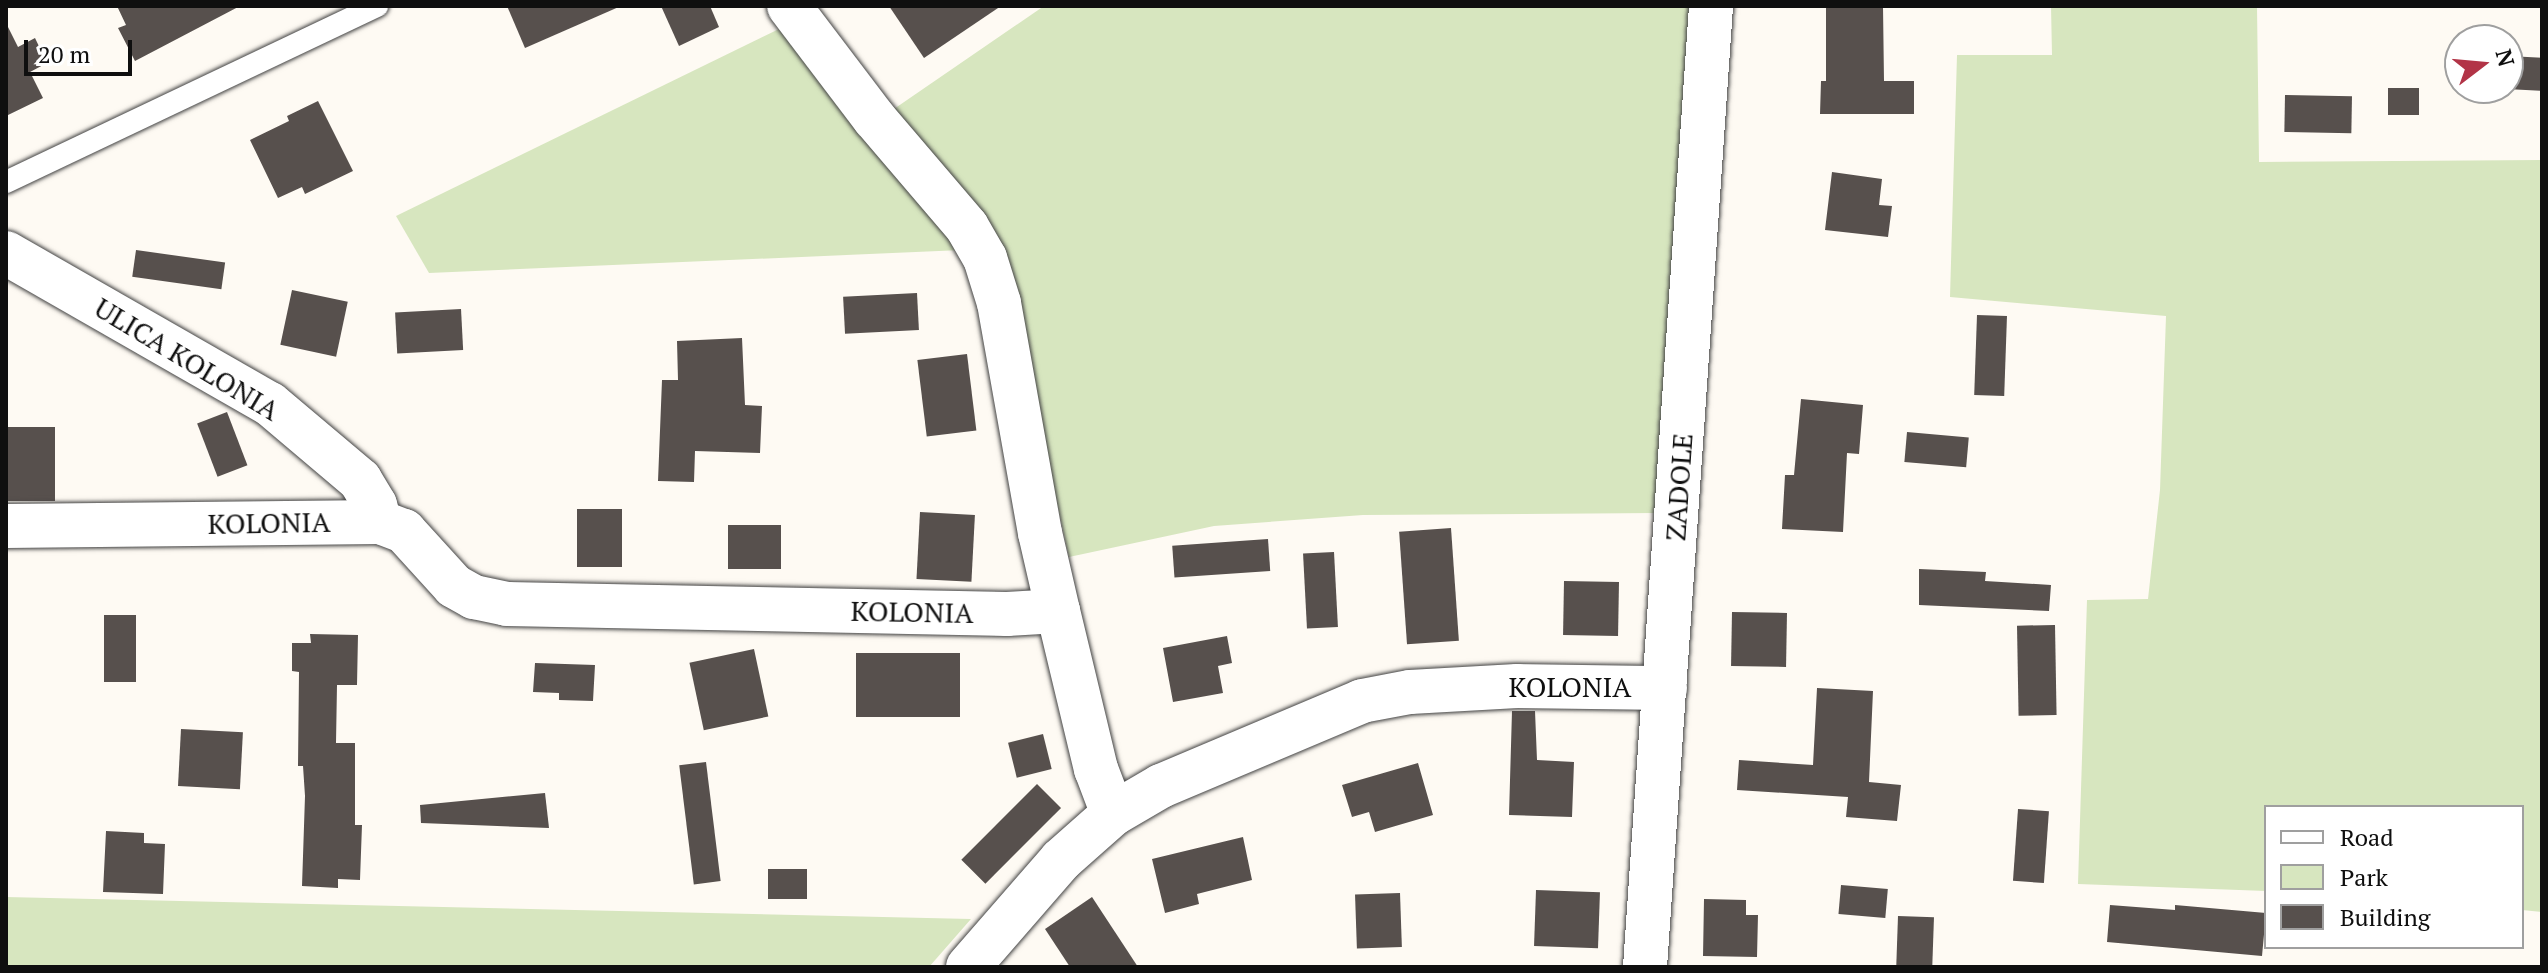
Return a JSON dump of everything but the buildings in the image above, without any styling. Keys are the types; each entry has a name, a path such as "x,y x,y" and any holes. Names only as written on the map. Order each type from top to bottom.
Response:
{"street":[{"path":"789,6 874,118 967,227 985,258 999,303 1037,517 1058,611 1096,769 1113,814"},
{"name":"ZADOLE","path":"1645,967 1711,6"},
{"name":"ULICA KOLONIA","path":"6,253 270,404 360,480 375,505 380,522"},
{"name":"KOLONIA","path":"6,526 380,522 404,531 454,586 474,597 507,604 1007,614 1058,611"},
{"name":"KOLONIA","path":"968,967 1061,860 1113,814 1161,786 1362,701 1410,692 1517,686 1665,688"}],"lane":[{"path":"6,182 377,6"}],"green space":[{"path":"1044,6 1697,6 1656,513 1363,515 1214,526 1069,557 1012,302 891,111"},
{"path":"2051,6 2257,6 2259,162 2542,160 2542,912 2524,910 2524,805 2264,805 2264,891 2078,884 2087,600 2148,599 2160,490 2166,316 1950,297 1957,55 2052,55"},
{"path":"779,29 962,250 429,273 396,216"},
{"path":"6,897 971,919 929,967 6,967"}]}
